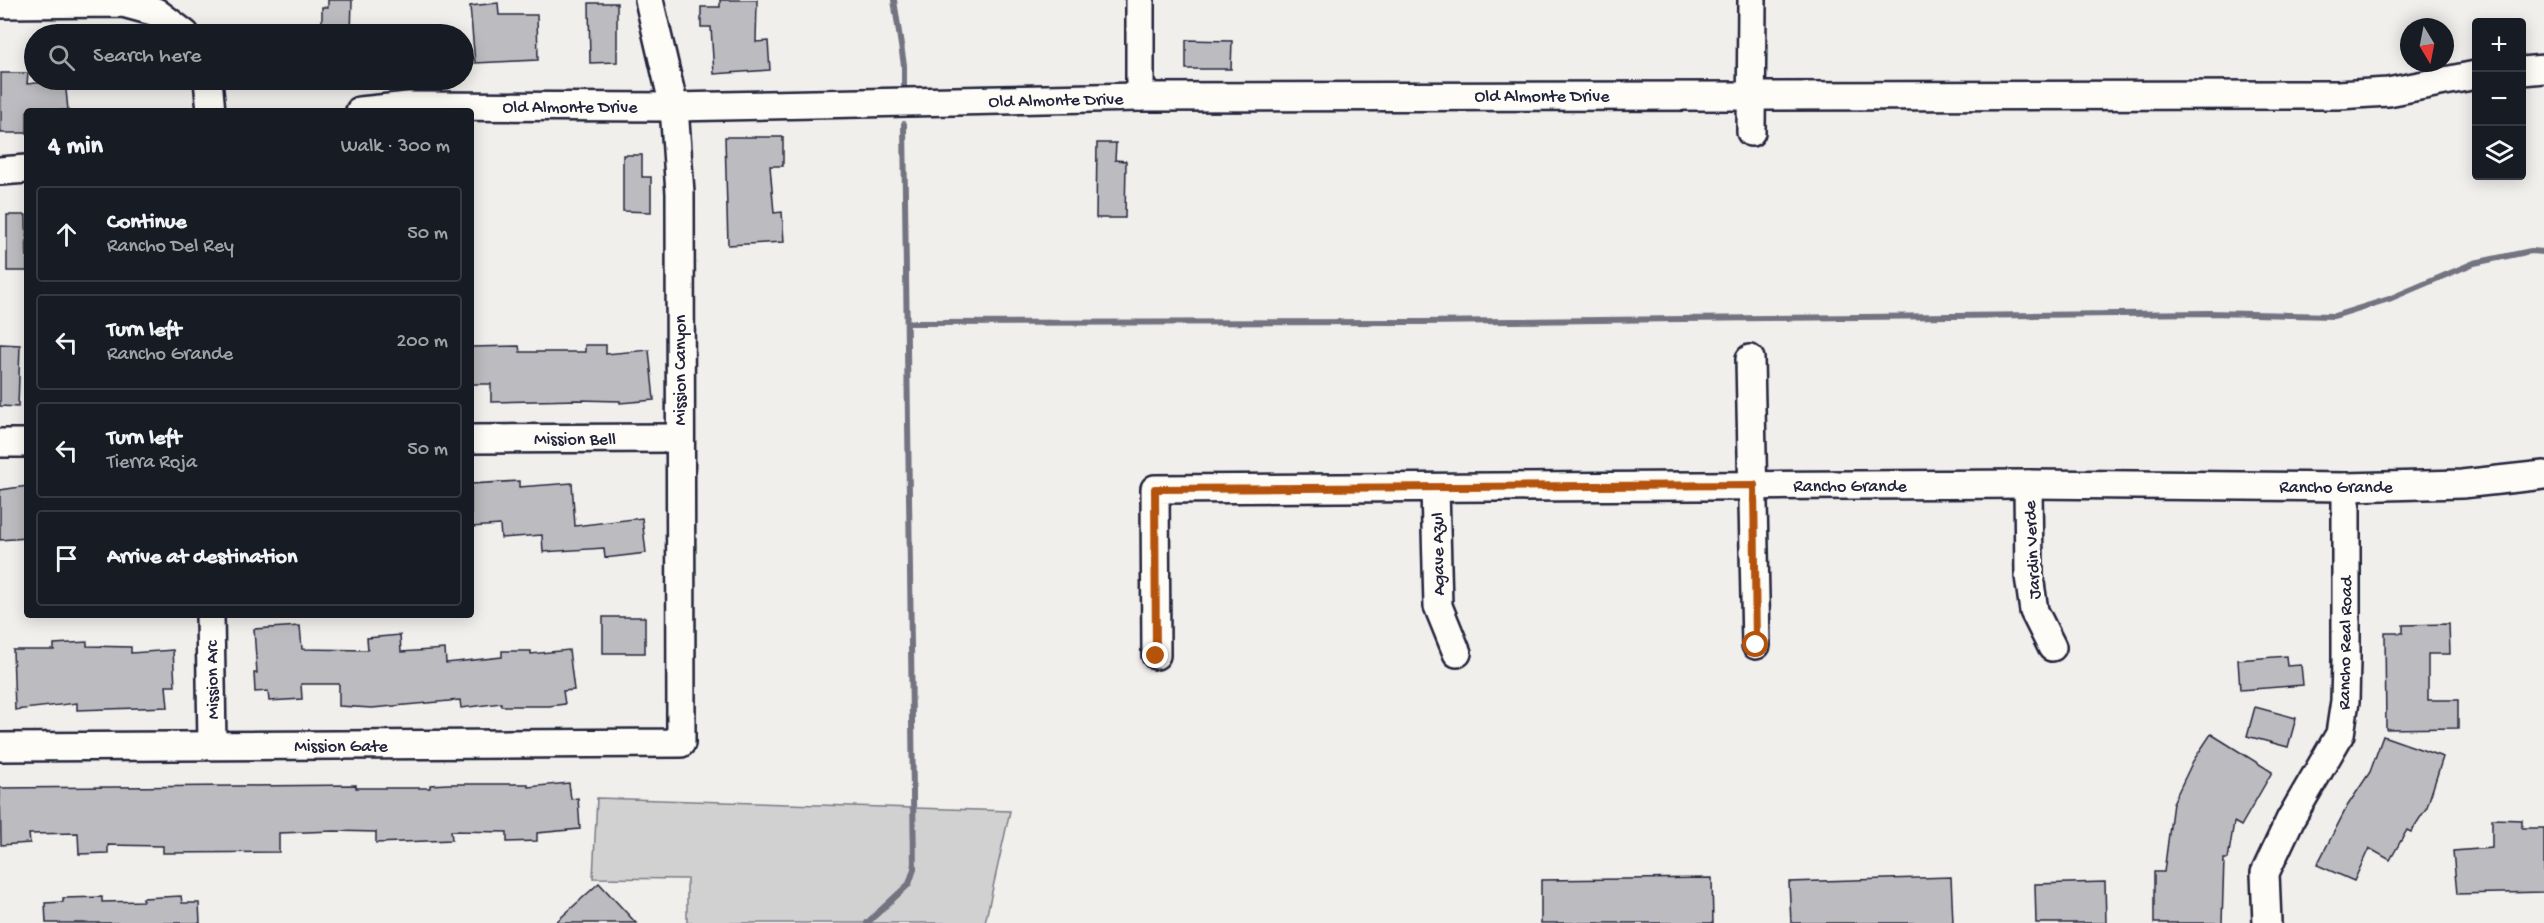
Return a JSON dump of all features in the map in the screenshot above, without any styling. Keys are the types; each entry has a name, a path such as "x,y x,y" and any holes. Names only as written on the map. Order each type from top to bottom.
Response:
{"street":[{"name":"Mission Canyon","path":"649,0 674,107 680,193 681,743"},
{"path":"1140,0 1140,97"},
{"path":"1751,132 1752,0"},
{"path":"0,4 123,3 156,12 171,24"},
{"path":"2526,71 2544,69"},
{"name":"Old Almonte Drive","path":"389,108 409,106 674,107 1140,97 1752,94 2338,95 2388,92 2472,76"},
{"path":"209,90 211,108"},
{"path":"0,171 24,169"},
{"path":"1750,359 1756,645"},
{"name":"Mission Bell","path":"474,439 679,438"},
{"path":"0,443 24,443"},
{"name":"Rancho Grande","path":"1156,656 1155,489 2028,484 2346,487 2462,484 2544,475"},
{"name":"Jardin Verde","path":"2028,484 2031,588 2034,611 2052,647"},
{"name":"Rancho Real Road","path":"2267,923 2265,873 2290,820 2340,734 2345,701 2346,660 2346,487"},
{"name":"Agave Azul","path":"1435,488 1438,606 1457,653"},
{"name":"Mission Arc","path":"210,618 212,746"},
{"name":"Mission Gate","path":"0,747 681,743"}],"shaded area":[{"path":"597,798 1010,811 985,923 687,923 687,879 593,878"}],"building":[{"path":"328,0 352,0 351,24 322,24 322,7 328,7"},
{"path":"720,0 757,0 756,42 768,41 770,70 714,74 711,27 701,27 701,7 720,7"},
{"path":"498,3 499,15 537,15 538,60 475,63 474,24 472,24 470,6"},
{"path":"589,3 617,3 617,62 590,63"},
{"path":"1186,40 1232,41 1231,69 1186,69"},
{"path":"1,73 24,73 24,90 66,90 68,108 24,108 24,133 1,133"},
{"path":"725,137 783,137 783,166 770,166 774,213 782,212 784,242 728,245"},
{"path":"1097,143 1116,143 1115,160 1126,161 1125,218 1096,218"},
{"path":"623,155 642,155 642,177 651,177 651,212 623,211"},
{"path":"7,215 24,215 24,271 7,271"},
{"path":"0,344 20,345 18,407 0,406"},
{"path":"585,345 606,345 606,354 649,350 654,400 620,403 620,401 578,400 491,402 491,384 474,384 474,347 519,346 520,352 585,352"},
{"path":"519,481 519,487 572,483 575,526 642,518 646,553 605,558 604,548 543,552 542,535 501,538 500,525 474,527 474,484"},
{"path":"24,486 24,538 0,540 0,490"},
{"path":"603,617 645,617 645,653 603,653"},
{"path":"2449,624 2450,654 2428,654 2428,700 2458,700 2458,728 2386,729 2385,633 2403,633 2403,625"},
{"path":"300,626 302,649 368,650 367,638 400,635 401,652 445,649 446,663 502,657 502,651 531,651 531,654 569,650 574,690 563,691 565,704 549,706 501,706 501,703 461,708 460,700 372,708 339,706 339,684 301,684 302,699 269,701 268,691 255,692 254,673 257,673 254,629"},
{"path":"87,642 87,646 131,647 131,653 173,650 175,686 166,686 168,707 77,710 77,703 15,710 13,650 54,650 54,644"},
{"path":"2286,656 2287,666 2301,665 2303,685 2240,690 2238,660"},
{"path":"2255,707 2296,718 2288,747 2247,736"},
{"path":"2211,734 2272,772 2241,826 2234,822 2228,859 2224,859 2222,923 2154,923 2154,872 2164,872 2173,803 2193,761"},
{"path":"2383,736 2443,757 2427,807 2411,832 2407,830 2390,860 2369,848 2354,881 2317,865 2348,805 2370,772"},
{"path":"569,783 571,799 578,798 580,829 537,833 537,841 507,842 507,832 451,831 452,840 376,843 376,832 334,831 279,833 279,852 163,853 163,846 108,845 108,853 79,854 78,833 29,834 30,843 1,845 0,788 356,785 356,788 430,788 430,785 448,784 528,784 528,787"},
{"path":"2492,819 2522,820 2522,828 2544,828 2544,892 2457,894 2453,851 2492,848"},
{"path":"1951,877 1953,923 1791,923 1789,882"},
{"path":"1712,878 1713,923 1541,923 1541,880"},
{"path":"2105,882 2106,923 2036,923 2035,884"},
{"path":"599,883 636,923 555,923"},
{"path":"181,896 182,903 199,903 200,923 46,923 45,903 63,902 63,898 102,897 102,902 143,901 143,898"}],"waterway":[{"path":"894,0 904,65 904,91"},
{"path":"867,923 909,884 914,869 904,124"},
{"path":"907,323 1420,322 2209,313 2334,316 2389,299 2474,263 2531,251 2544,252"}],"route":[{"path":"1156,656 1155,489 1754,485 1756,645"}]}
